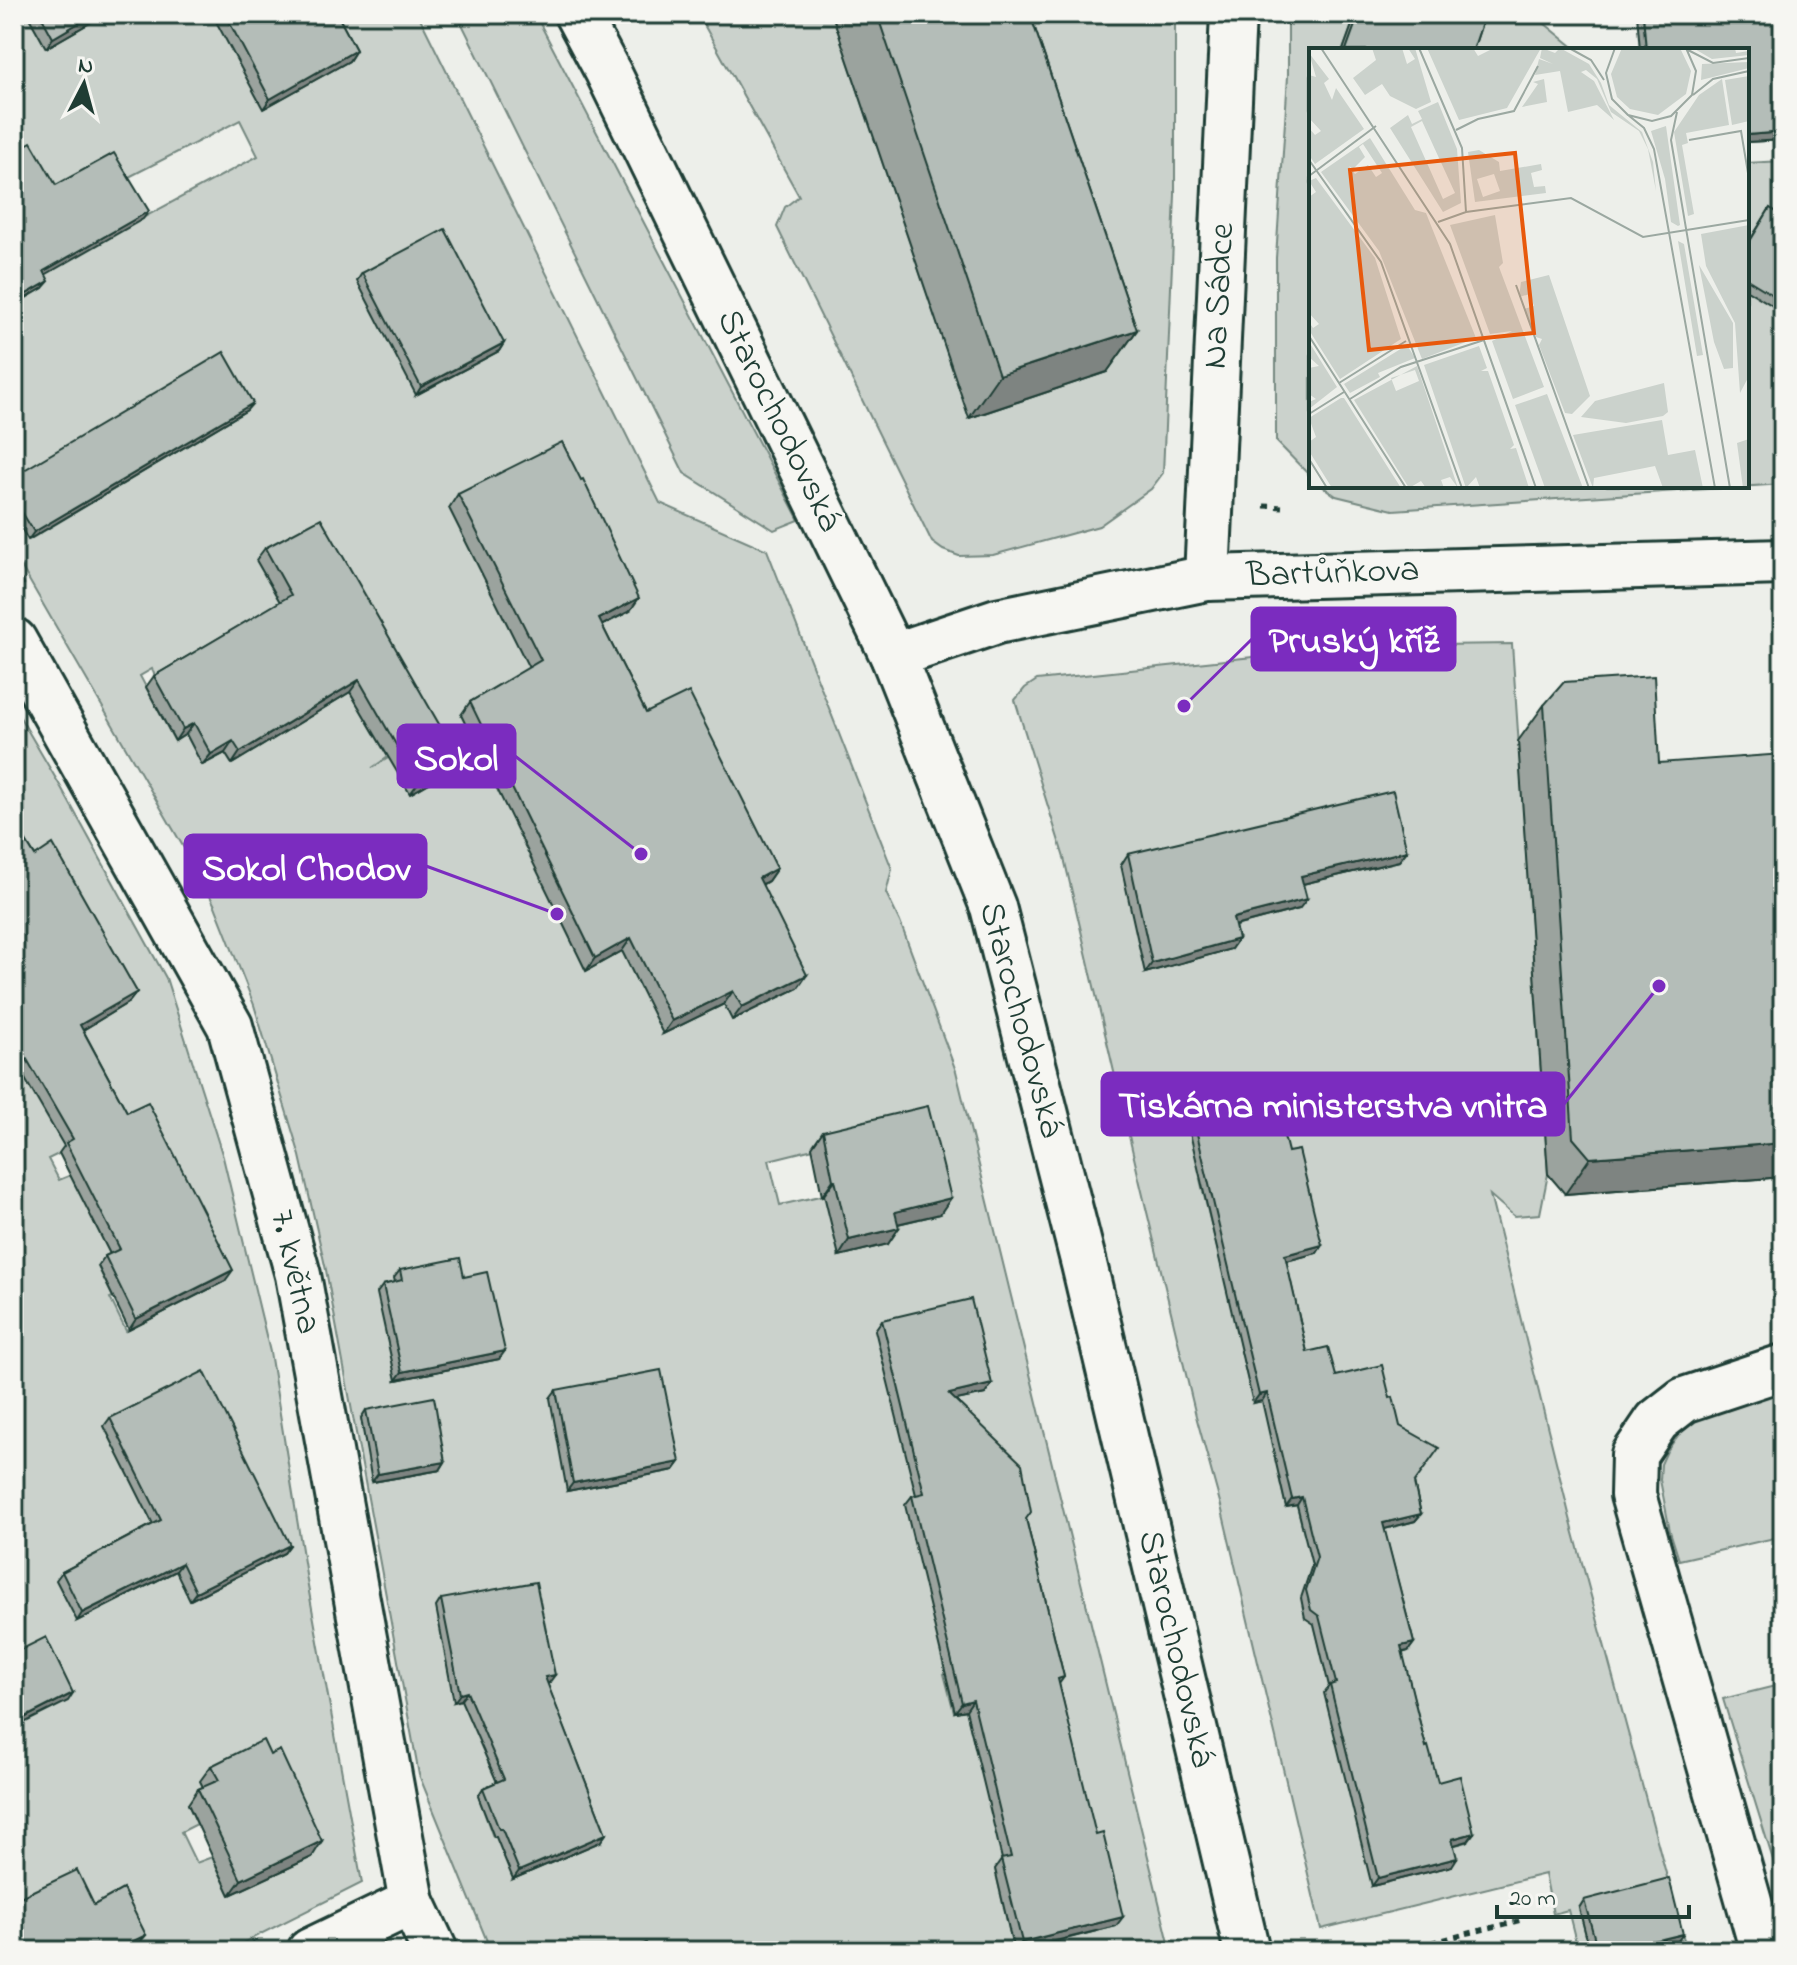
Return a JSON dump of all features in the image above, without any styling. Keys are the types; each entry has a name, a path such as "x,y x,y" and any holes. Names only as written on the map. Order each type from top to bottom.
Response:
{"street":[{"name":"Starochodovská","path":"577,14 893,656 993,907 1084,1264 1247,1951"},
{"name":"Na Sádce","path":"1207,578 1233,14"},
{"name":"Bartůňkova","path":"893,656 997,621 1207,578 1783,562"},
{"name":"7. května","path":"14,641 230,1026 298,1275 412,1902 435,1951"},
{"path":"1763,1951 1633,1495 1634,1455 1657,1421 1684,1400 1783,1367"},
{"path":"310,1951 412,1902"}],"path":[{"path":"1397,1951 1522,1920"}],"shaded area":[{"path":"14,14 27,14 46,48 106,14 224,14 228,43 241,67 327,14 418,14 660,503 767,550 892,869 886,893 900,922 956,1071 1171,1951 1019,1951 995,1869 1014,1951 491,1951 419,1775 326,1270 300,1156 254,1005 199,874 14,554 14,516 29,540 247,410 14,481 14,305 43,288 14,156","holes":["240,120 258,156 141,219 121,181","152,669 157,681 325,707 231,763 225,753 203,765 186,734 174,740 140,676","338,671 429,733 372,768 388,757","812,1147 888,1244 824,1195 780,1205 769,1160","397,1288 475,1364 428,1373","361,1418 440,1470 373,1482","1049,1648 985,1786 966,1710 954,1712 944,1674","488,1760 600,1842 493,1837 479,1798 499,1787"]},
{"path":"457,14 535,14 799,520 774,530 684,473"},
{"path":"698,14 832,14 969,417 986,14 1175,14 1175,195 1163,473 1151,489 1099,526 993,555 959,556 932,542 777,227 785,207 799,196"},
{"path":"1288,14 1356,14 1344,48 1309,48 1309,475 1276,441 1276,258 1288,76"},
{"path":"1469,14 1533,14 1575,48 1470,48"},
{"path":"1783,161 1783,227 1749,244 1749,163"},
{"path":"1749,291 1783,312 1783,484 1749,486"},
{"path":"1325,488 1723,488 1393,510 1336,496"},
{"path":"1512,644 1548,1174 1540,1214 1514,1216 1490,1195 1571,1522 1687,1951 1639,1951 1677,1941 1579,1908 1590,1951 1542,1951 1576,1942 1568,1910 1553,1914 1545,1874 1321,1929 1064,858 1015,700 1037,680 1357,646","holes":["1121,865 1226,928 1231,949","1293,1158 1224,1276 1200,1179","1236,1328 1302,1360 1331,1384 1305,1537 1297,1505 1286,1506 1279,1477 1283,1395 1253,1402","1314,1624 1408,1651 1326,1670","1433,1790 1468,1841 1447,1847"]},
{"path":"14,707 166,978 223,1157 270,1352 307,1581 362,1883 227,1951 108,1951 14,1905 14,1060 19,1067","holes":["79,1144 225,1281 126,1331 98,1267 113,1259 71,1175 59,1180 48,1159","160,1506 284,1553 191,1600 147,1512","208,1796 230,1895 212,1857 196,1863 181,1832 197,1824 188,1804"]},
{"path":"1783,1377 1783,1536 1679,1560 1660,1480 1661,1464 1667,1451 1698,1414"},
{"path":"1783,1684 1783,1892 1723,1699"}],"building":[{"path":"40,14 94,14 53,38"},
{"path":"225,14 337,14 356,50 270,99"},
{"path":"877,14 1030,14 1137,330 999,375"},
{"path":"1359,14 1485,14 1474,48 1347,48"},
{"path":"1643,14 1783,14 1783,132 1749,135 1749,48 1646,48"},
{"path":"31,142 56,185 114,153 149,211 44,271 49,281 14,301 14,152"},
{"path":"1770,208 1783,216 1783,301 1749,280 1749,243"},
{"path":"445,229 504,343 421,387 362,273"},
{"path":"224,352 253,403 34,532 14,499 14,476"},
{"path":"562,442 583,479 639,598 599,619 646,713 689,692 777,868 759,878 807,975 742,1007 733,991 672,1021 631,938 595,958 470,702 541,660 458,494"},
{"path":"321,518 459,759 418,783 359,680 240,752 233,741 211,754 194,723 183,729 154,676 291,595 265,548"},
{"path":"1654,676 1659,763 1783,754 1783,1143 1590,1158 1573,1138 1544,705 1564,682"},
{"path":"1393,791 1407,851 1301,876 1307,899 1233,918 1238,939 1152,963 1128,854"},
{"path":"14,822 35,856 53,844 137,992 80,1025 127,1112 148,1102 233,1270 136,1319 105,1256 120,1249 66,1143 73,1139 14,1037"},
{"path":"1275,1100 1288,1152 1299,1150 1322,1245 1285,1255 1307,1352 1328,1347 1336,1376 1382,1365 1400,1426 1439,1448 1414,1483 1421,1514 1383,1523 1414,1643 1401,1646 1426,1747 1438,1782 1460,1776 1474,1833 1452,1839 1457,1858 1378,1878 1330,1685 1336,1683 1319,1616 1311,1610 1306,1590 1317,1557 1302,1497 1292,1499 1267,1393 1259,1395 1194,1121"},
{"path":"928,1106 951,1198 895,1212 899,1228 849,1240 823,1131"},
{"path":"460,1258 464,1277 487,1272 505,1351 402,1372 383,1285 402,1280 400,1270"},
{"path":"971,1299 992,1384 949,1394 1022,1464 1031,1512 1026,1519 1064,1677 1058,1679 1096,1835 1103,1833 1123,1917 1022,1942 1001,1859 1011,1857 973,1700 962,1703 912,1496 924,1493 882,1320"},
{"path":"661,1370 680,1462 573,1483 556,1390"},
{"path":"204,1371 290,1545 196,1592 182,1563 82,1613 62,1572 161,1520 110,1418"},
{"path":"434,1397 445,1462 378,1474 366,1410"},
{"path":"536,1582 555,1675 545,1677 606,1834 519,1871 483,1788 504,1779 467,1692 460,1694 441,1599"},
{"path":"46,1637 73,1693 14,1723 14,1653"},
{"path":"263,1740 270,1755 280,1750 322,1841 241,1880 198,1789 219,1780 211,1766"},
{"path":"77,1870 94,1905 123,1889 146,1935 113,1951 28,1951 14,1923 14,1900"},
{"path":"1669,1878 1683,1934 1613,1951 1598,1951 1584,1900"},
{"path":"646,1943 649,1951 626,1951"}],"place":[{"name":"Pruský kříž","path":"1184,706"},
{"name":"Sokol","path":"641,854"},
{"name":"Sokol Chodov","path":"557,914"},
{"name":"Tiskárna ministerstva vnitra","path":"1659,986"}]}
